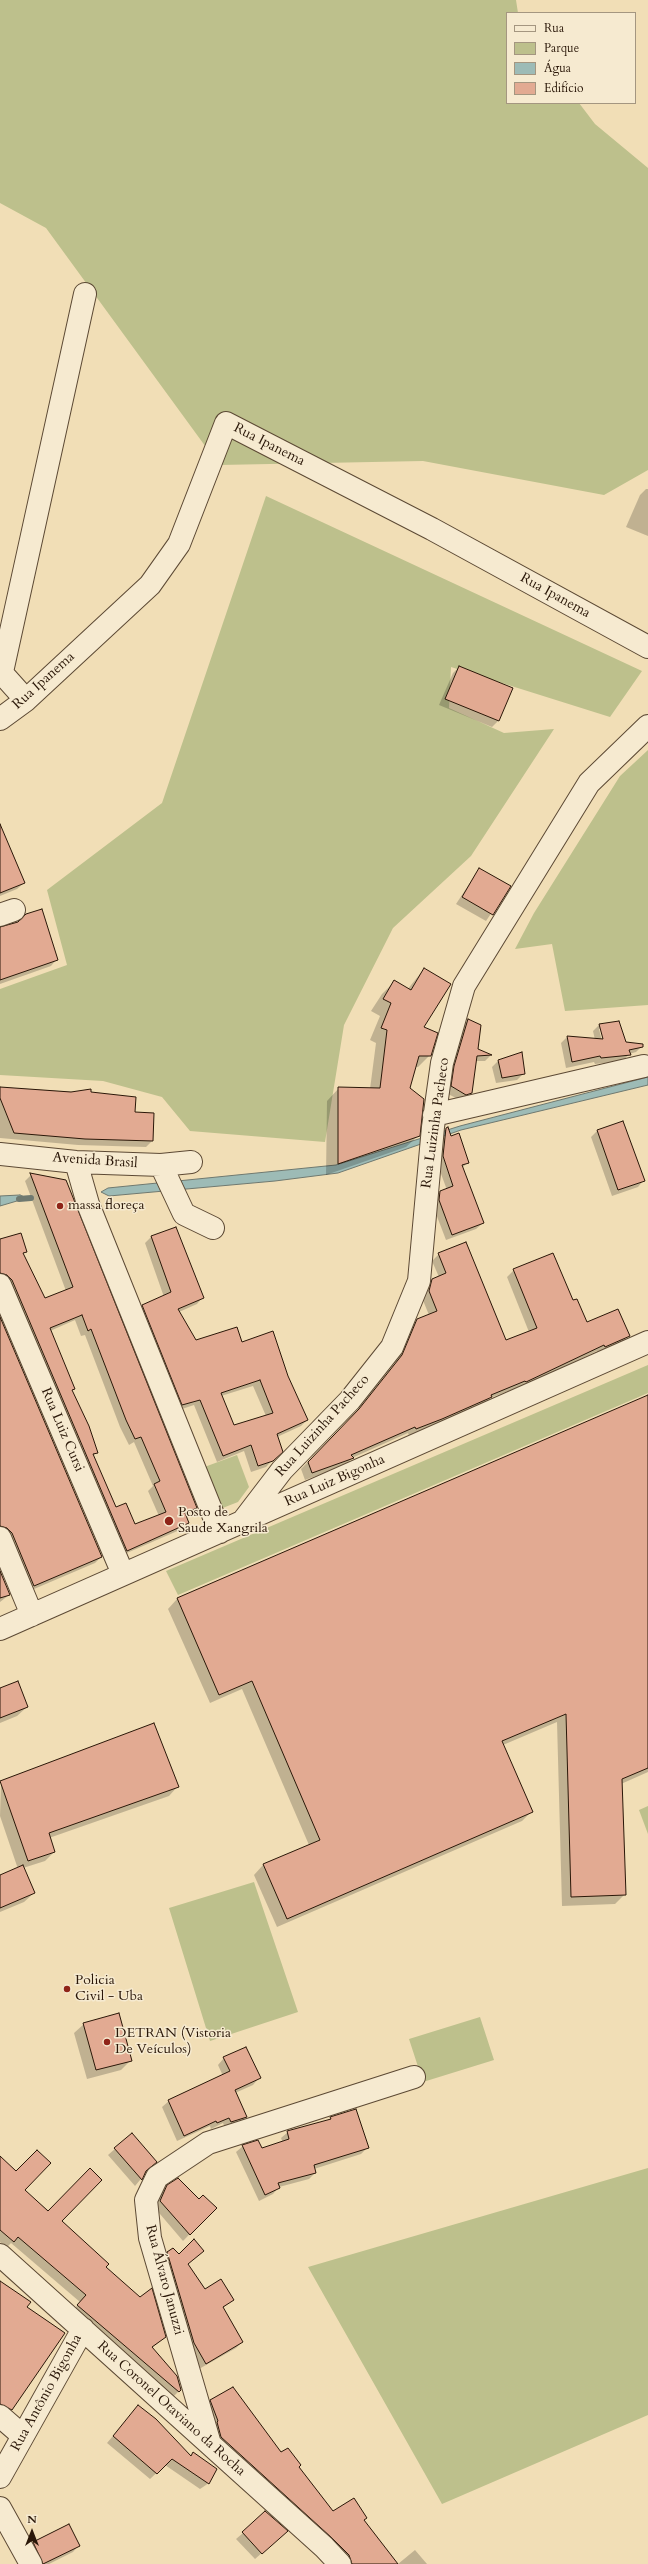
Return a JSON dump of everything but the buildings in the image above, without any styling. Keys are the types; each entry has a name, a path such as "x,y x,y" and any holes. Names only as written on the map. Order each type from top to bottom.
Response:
{"street":[{"path":"26,700 1,672 85,294"},
{"name":"Rua Ipanema","path":"0,719 26,700 150,585 179,544 226,423 432,529 648,647"},
{"name":"Rua Luizinha Pacheco","path":"243,1521 282,1470 350,1400 392,1347 419,1281 434,1115 442,1063 464,986 589,783 648,726"},
{"path":"434,1115 644,1066"},
{"name":"Avenida Brasil","path":"0,1154 163,1170 191,1162"},
{"path":"76,1162 88,1204 220,1532"},
{"path":"163,1170 174,1197 184,1214 213,1228"},
{"name":"Rua Luiz Cursi","path":"0,1285 123,1574"},
{"name":"Rua Luiz Bigonha","path":"0,1629 648,1342"},
{"path":"0,1538 32,1615"},
{"name":"Rua Álvaro Januzzi","path":"210,2444 150,2238 146,2200 157,2177 208,2143 414,2077"},
{"name":"Rua Coronel Otaviano da Rocha","path":"0,2255 210,2444 338,2563"},
{"name":"Rua Antônio Bigonha","path":"0,2477 83,2329"},
{"path":"0,2416 23,2436"},
{"path":"0,2508 31,2564"}],"green space":[{"path":"0,0 516,0 518,12 506,12 506,104 580,104 595,124 648,168 648,470 604,495 423,461 219,465 46,228 0,203"},
{"path":"266,496 642,671 610,717 451,667 449,708 504,733 554,729 471,856 393,928 344,1025 325,1142 190,1131 162,1097 103,1081 0,1075 0,989 67,965 47,890 162,803"},
{"path":"648,750 648,1005 565,1011 552,944 515,949 534,913 620,776"},
{"path":"648,1365 648,1393 178,1595 166,1571"},
{"path":"237,1455 249,1487 238,1502 215,1511 199,1469"},
{"path":"648,1806 648,1834 639,1810"},
{"path":"254,1882 298,2012 210,2041 169,1908"},
{"path":"480,2017 494,2060 423,2082 409,2039"},
{"path":"648,2168 648,2415 442,2504 308,2267"}],"water":[{"path":"648,1077 648,1085 461,1130 338,1173 275,1181 109,1196 101,1192 108,1188 336,1165 460,1126"},
{"path":"20,1195 27,1198 0,1206 0,1196"}],"waterway":[{"path":"19,1199 31,1198"}],"place":[{"name":"massa floreça","path":"60,1206"},
{"name":"Posto de Saude Xangrila","path":"169,1521"},
{"name":"Policia Civil - Uba","path":"67,1989"},
{"name":"DETRAN (Vistoria De Veículos)","path":"107,2042"}]}
